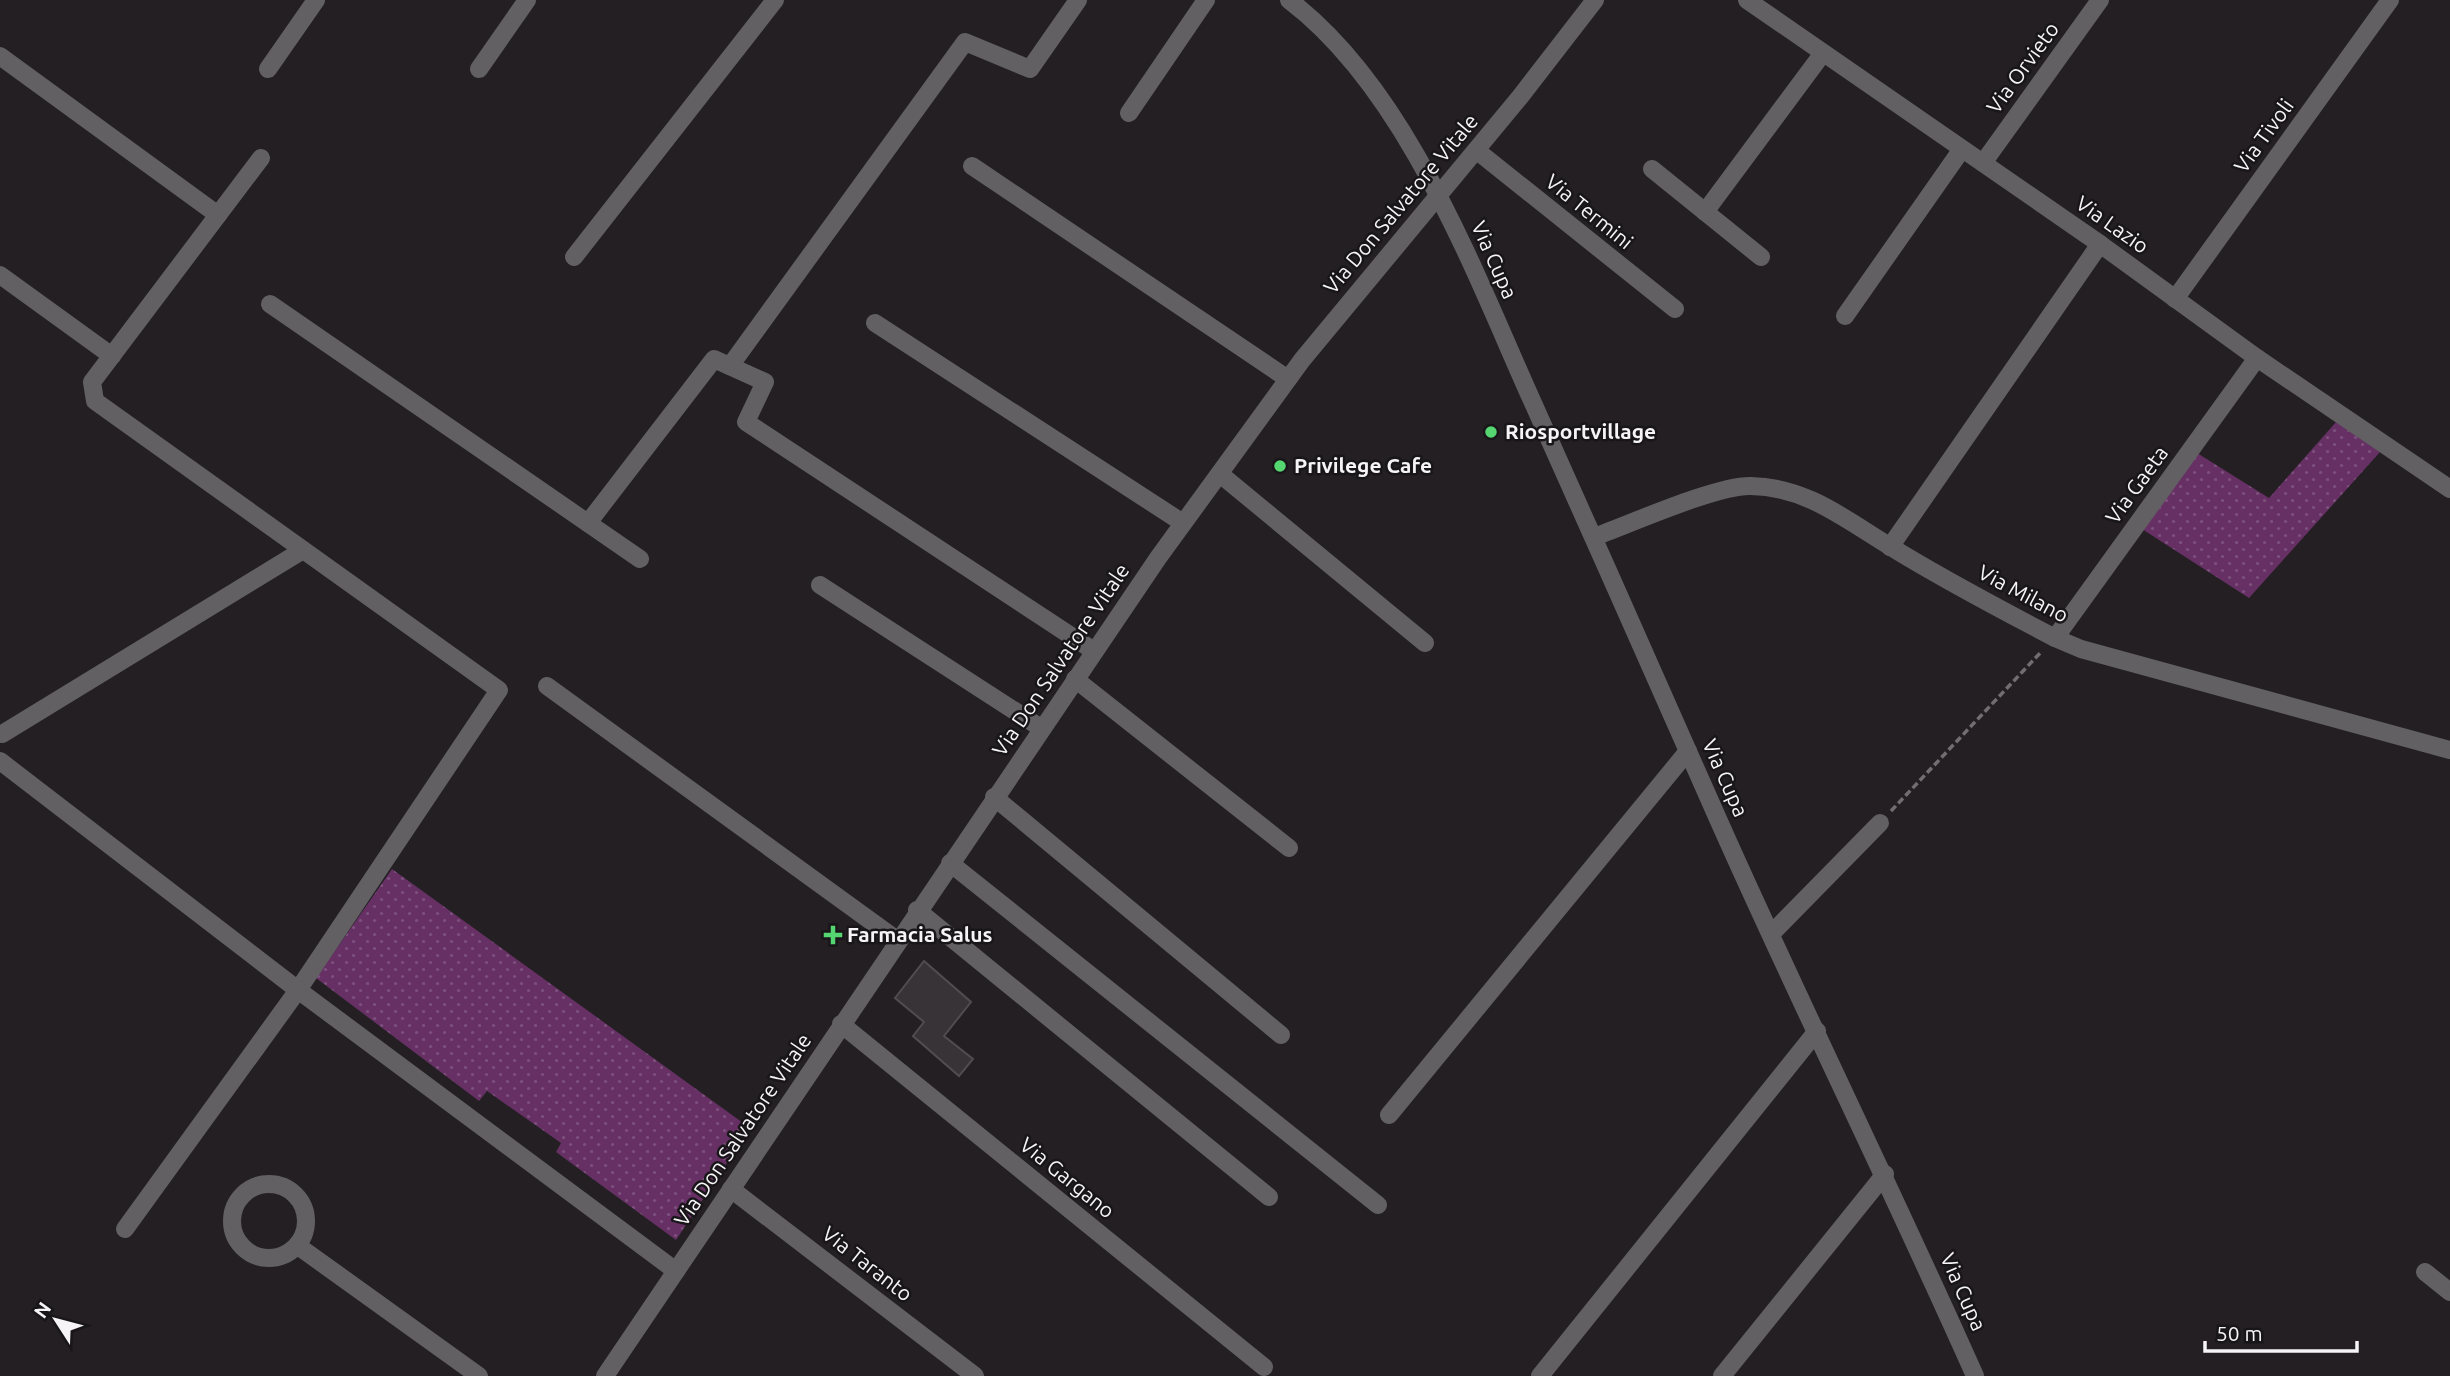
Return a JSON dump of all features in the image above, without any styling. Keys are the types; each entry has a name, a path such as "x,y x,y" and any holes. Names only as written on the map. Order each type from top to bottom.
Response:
{"street":[{"path":"268,69 316,0"},
{"path":"478,69 527,0"},
{"path":"575,257 775,0"},
{"path":"730,366 965,42 1030,69 1079,0"},
{"path":"1129,113 1206,0"},
{"name":"Via Cupa","path":"1289,0 1311,17 1363,75 1439,194 1688,751 1885,1174 1975,1376"},
{"name":"Via Don Salvatore Vitale","path":"605,1376 917,910 1183,523 1288,379 1595,0"},
{"name":"Via Orvieto","path":"1983,163 2100,0"},
{"name":"Via Tivoli","path":"2175,299 2390,0"},
{"name":"Via Lazio","path":"1758,3 1823,53 2100,244 2257,358 2450,489"},
{"path":"1705,212 1823,53"},
{"path":"0,56 218,215"},
{"path":"1844,316 1962,149"},
{"name":"Via Termini","path":"1476,150 1675,309"},
{"path":"125,1229 298,990 499,690 95,401 92,382 261,158"},
{"path":"972,166 1288,379"},
{"path":"1652,169 1760,257"},
{"path":"1890,547 2100,244"},
{"path":"0,275 112,356"},
{"path":"270,304 640,559"},
{"path":"875,323 1183,523"},
{"name":"Via Gaeta","path":"2054,638 2257,358"},
{"path":"588,523 714,359 765,382 746,422 1094,652"},
{"path":"1220,474 1425,643"},
{"name":"Via Milano","path":"1594,537 1715,494 1750,486 1793,492 1819,502 1890,547 2054,638 2081,649 2450,750"},
{"path":"303,550 1,733 4,747 0,758 298,990 676,1270"},
{"path":"820,585 1041,729"},
{"path":"1075,679 1289,848"},
{"path":"547,686 897,940"},
{"path":"1389,1115 1688,751"},
{"path":"995,797 1281,1035"},
{"path":"1771,934 1880,822"},
{"path":"950,863 1378,1205"},
{"path":"917,910 1269,1196"},
{"name":"Via Gargano","path":"841,1024 1264,1367"},
{"path":"1540,1376 1817,1031"},
{"path":"1722,1376 1885,1174"},
{"path":"268,1184 291,1191 305,1211 304,1235 298,1245 277,1258 253,1255 236,1238 233,1226 237,1203 256,1187 268,1184"},
{"name":"Via Taranto","path":"731,1189 975,1376"},
{"path":"298,1245 479,1376"},
{"path":"2425,1272 2450,1292"}],"path":[{"path":"1880,822 2054,638"}],"shaded area":[{"path":"2336,422 2380,452 2249,598 2142,529 2197,453 2269,498"},
{"path":"392,869 750,1128 676,1240 556,1152 561,1143 487,1091 479,1101 316,978"}],"building":[{"path":"924,961 971,1002 944,1036 973,1059 959,1076 913,1036 924,1022 895,998"}],"place":[{"name":"Riosportvillage","path":"1491,432"},
{"name":"Privilege Cafe","path":"1280,466"},
{"name":"Farmacia Salus","path":"833,935"}]}
